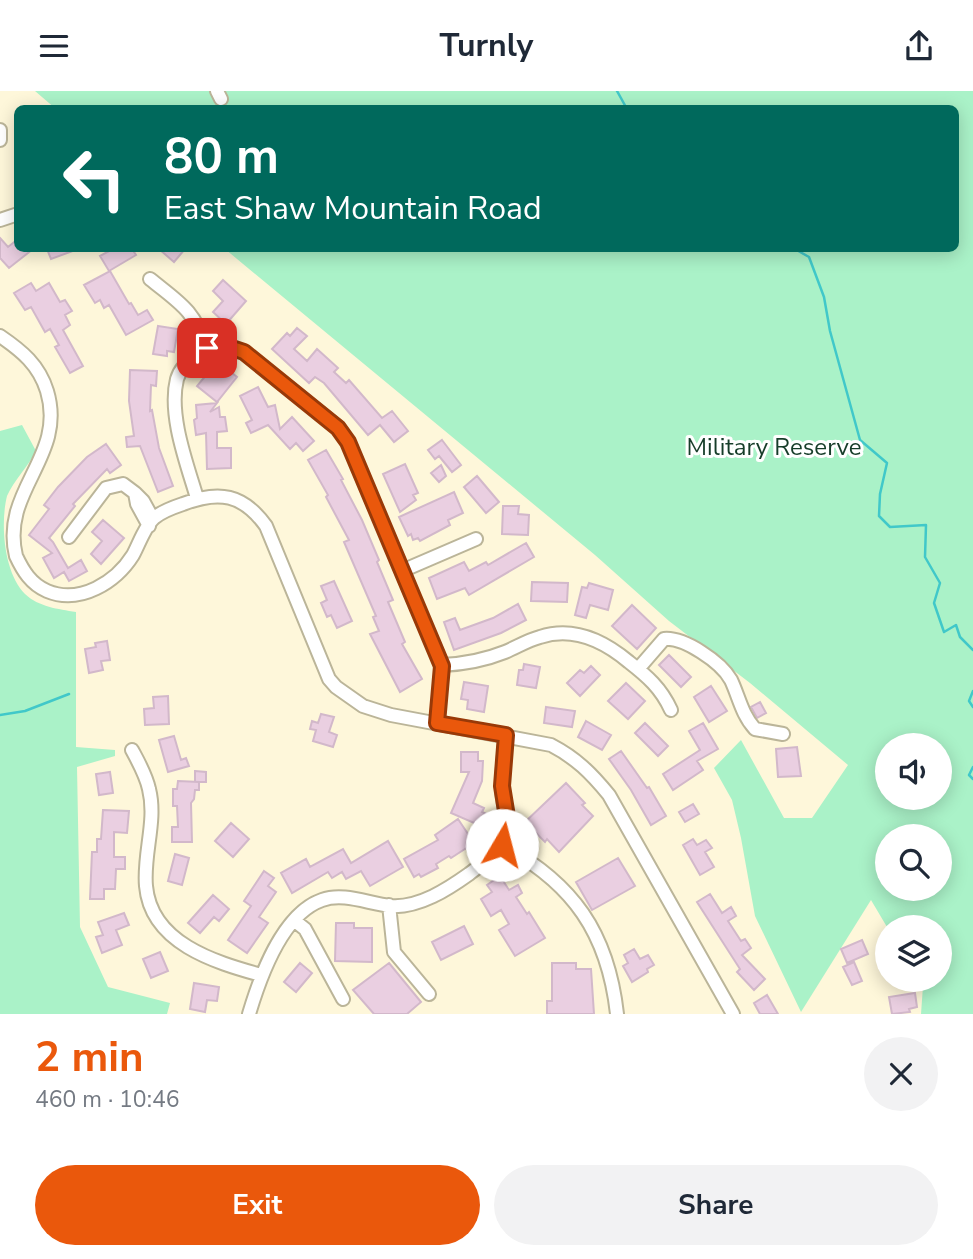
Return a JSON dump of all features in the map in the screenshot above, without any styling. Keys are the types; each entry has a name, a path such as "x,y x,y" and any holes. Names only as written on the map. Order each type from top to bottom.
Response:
{"street":[{"path":"0,130 0,140"},
{"path":"150,279 187,309 198,323 207,348"},
{"path":"0,336 32,361 42,377 51,412 48,438 14,502 10,523 11,543 30,579 50,593 84,593 120,573 151,522 197,498 215,495 235,498 254,510 266,526 329,679 336,687 363,706 391,715 551,745 589,769 609,795 733,1014"},
{"path":"197,498 179,434 177,378 188,361 207,348 229,347 244,352 338,428 348,442 404,570 442,666 437,723"},
{"path":"68,537 106,488 123,484 143,501 151,522"},
{"path":"404,570 476,540"},
{"path":"442,666 464,664 540,637 569,633 587,636 604,643 638,669 663,692 671,709"},
{"path":"638,669 664,639 680,640 726,672 745,716 755,729 783,734"},
{"path":"249,1014 261,975 277,944 305,910 323,899 357,898 389,905 425,900 455,884 491,857 502,845 508,823 502,786 506,735"},
{"path":"132,750 144,772 150,792 145,885 155,915 168,935 197,953 261,975"},
{"path":"502,845 545,871 581,911 601,945 617,1014"},
{"path":"389,905 394,953 429,995"},
{"path":"295,921 304,929 343,999"}],"green space":[{"name":"Military Reserve","path":"35,91 973,91 973,1014 921,1014 923,992 952,992 952,915 880,915 871,900 801,1012 755,916 732,800 714,768 741,740 784,818 812,818 848,765 750,683 669,621 595,555 229,252 959,252 959,105 51,105"},
{"path":"22,425 36,451 7,496 4,534 8,561 18,585 30,598 49,607 76,612 76,747 115,750 115,756 77,767 80,927 108,987 170,1003 167,1014 0,1014 0,431"}],"building":[{"path":"0,238 8,247 14,242 14,252 29,252 9,268 0,258"},
{"path":"48,252 70,252 51,259"},
{"path":"107,252 134,252 136,255 109,271 100,256"},
{"path":"162,252 182,252 174,262"},
{"path":"110,271 138,315 147,310 153,320 126,335 109,305 104,308 100,300 95,303 84,285"},
{"path":"223,280 246,301 226,324 213,312 223,301 213,291"},
{"path":"31,283 36,291 49,283 60,302 65,300 72,311 65,315 70,325 63,330 83,366 70,373 55,347 59,345 50,329 45,332 31,307 25,310 14,293"},
{"path":"158,326 178,329 174,352 167,351 167,356 153,354"},
{"path":"297,328 307,336 294,349 307,361 317,349 338,368 334,372 346,383 349,380 382,418 392,411 408,431 394,442 380,425 368,435 324,383 315,377 309,383 272,349 287,333 290,336"},
{"path":"222,365 237,377 217,402 197,386 212,368 217,372"},
{"path":"130,370 157,371 156,386 151,385 150,411 152,410 159,448 173,486 158,492 140,446 127,447 126,437 134,436 129,401"},
{"path":"258,387 268,407 275,405 280,429 292,417 314,441 303,451 296,443 290,449 268,425 251,433 246,423 252,420 240,396"},
{"path":"217,403 210,412 219,407 220,417 225,417 227,431 217,432 217,448 231,448 231,468 207,469 206,433 196,435 196,405"},
{"path":"442,440 461,465 452,472 439,456 435,459 428,450"},
{"path":"106,444 121,465 110,473 107,469 73,504 75,506 49,538 68,568 81,560 87,571 69,581 64,572 54,578 43,558 52,553 29,535 49,509 44,505 58,487 87,457"},
{"path":"326,450 343,479 341,480 379,560 377,562 393,600 388,602 405,642 402,644 422,679 400,692 370,634 379,631 373,617 376,616 344,542 349,540 308,460"},
{"path":"405,464 418,493 413,495 416,500 400,512 383,474"},
{"path":"441,465 446,476 439,482 431,473"},
{"path":"477,476 499,502 486,513 464,487"},
{"path":"454,492 463,513 448,520 450,525 420,541 418,538 413,540 411,534 408,536 399,517"},
{"path":"503,506 519,506 518,514 529,515 528,535 502,534"},
{"path":"103,520 124,538 101,564 91,554 102,541 92,532"},
{"path":"526,543 534,557 469,595 465,588 437,599 429,578 464,562 469,571 486,562 488,565"},
{"path":"334,581 352,621 337,628 331,615 327,617 321,603 327,600 321,586"},
{"path":"532,582 568,583 567,602 531,601"},
{"path":"589,583 613,590 608,610 590,605 586,618 575,615 582,587 587,588"},
{"path":"518,604 526,620 501,633 454,650 444,622 455,618 460,630 493,618"},
{"path":"632,605 656,628 637,649 612,626"},
{"path":"107,641 110,660 101,661 103,670 89,673 85,649 96,647 95,643"},
{"path":"669,655 691,677 681,687 659,665"},
{"path":"524,664 540,667 536,688 517,685 519,670 523,670"},
{"path":"591,666 600,675 580,696 567,683 580,670 584,673"},
{"path":"464,682 488,686 484,712 467,709 468,700 461,699"},
{"path":"626,683 645,701 628,719 608,701"},
{"path":"711,686 727,711 709,722 694,697"},
{"path":"168,696 169,724 145,725 144,709 154,708 153,697"},
{"path":"760,702 766,713 757,718 751,707"},
{"path":"546,707 575,711 572,727 544,723"},
{"path":"321,714 334,717 329,732 337,735 333,747 313,741 316,730 310,729 312,721 318,723"},
{"path":"586,721 611,735 602,750 578,737"},
{"path":"645,723 668,746 658,756 635,733"},
{"path":"703,723 718,749 697,761 703,770 673,790 663,774 700,750 689,731"},
{"path":"174,736 181,760 186,758 189,766 168,772 159,740"},
{"path":"797,747 801,776 778,777 776,749"},
{"path":"621,751 647,788 649,787 666,816 651,825 609,759"},
{"path":"461,752 478,752 478,761 483,761 482,781 473,803 484,808 482,812 487,814 481,826 451,813 469,772 461,772"},
{"path":"195,771 206,772 206,782 195,782"},
{"path":"110,772 113,793 99,795 96,774"},
{"path":"178,781 199,782 199,790 195,790 191,803 192,842 172,842 172,827 178,827 177,806 173,806 173,789 177,789"},
{"path":"566,783 593,816 559,852 525,822"},
{"path":"693,804 699,814 685,822 679,812"},
{"path":"103,810 129,811 127,833 114,832 114,857 125,857 125,869 116,869 115,889 104,889 104,899 90,899 92,852 97,852 97,839 101,839"},
{"path":"458,819 474,843 436,864 438,868 421,877 419,874 414,877 404,859 438,840 435,835"},
{"path":"231,823 249,839 233,857 215,841"},
{"path":"693,839 697,845 706,840 712,848 705,852 714,867 700,875 683,845"},
{"path":"388,841 403,867 370,886 361,871 346,879 342,872 332,878 328,872 292,893 281,873 306,859 310,867 343,849 351,863"},
{"path":"175,854 189,858 182,885 168,881"},
{"path":"618,858 635,886 592,910 576,882"},
{"path":"264,871 274,878 268,886 276,892 259,917 268,923 247,953 228,940 251,906 244,901"},
{"path":"500,876 509,890 518,885 522,893 516,897 545,938 515,956 499,930 509,924 501,910 491,916 481,899 492,892 487,885"},
{"path":"710,894 722,913 731,907 736,916 728,921 741,941 745,939 751,948 742,955 765,979 754,990 737,972 740,969 697,902"},
{"path":"213,895 229,909 219,921 214,917 200,933 188,923"},
{"path":"124,913 129,925 116,930 122,945 102,953 96,937 103,935 98,922"},
{"path":"336,923 354,923 354,928 372,928 372,962 335,961"},
{"path":"464,926 473,944 441,960 432,942"},
{"path":"862,940 868,954 847,963 841,949"},
{"path":"634,949 640,959 648,955 654,965 632,982 623,966 628,963 624,955"},
{"path":"160,952 168,971 151,978 143,959"},
{"path":"854,962 862,981 852,985 843,967"},
{"path":"300,963 312,973 296,992 284,982"},
{"path":"389,963 421,1002 407,1014 374,1014 353,990"},
{"path":"552,963 576,963 576,969 591,969 594,1014 547,1014 547,1001 552,1001"},
{"path":"194,983 219,987 217,1001 207,1000 205,1012 190,1009"},
{"path":"915,993 917,1007 909,1009 910,1012 892,1014 889,997"},
{"path":"767,995 778,1014 760,1014 754,1003"}],"waterway":[{"path":"617,91 625,105"},
{"path":"800,252 809,257 824,297 830,331 860,440 887,463 880,494 879,516 890,527 926,525 925,557 940,583 934,603 944,632 956,625 960,637 973,650"},
{"path":"973,691 969,701 973,707"},
{"path":"0,715 25,711 69,694"},
{"path":"973,767 969,775 973,779"}],"route":[{"path":"207,348 229,347 244,352 338,428 348,442 438,652 442,681 437,723 506,735 502,786 508,823 502,845"}]}
